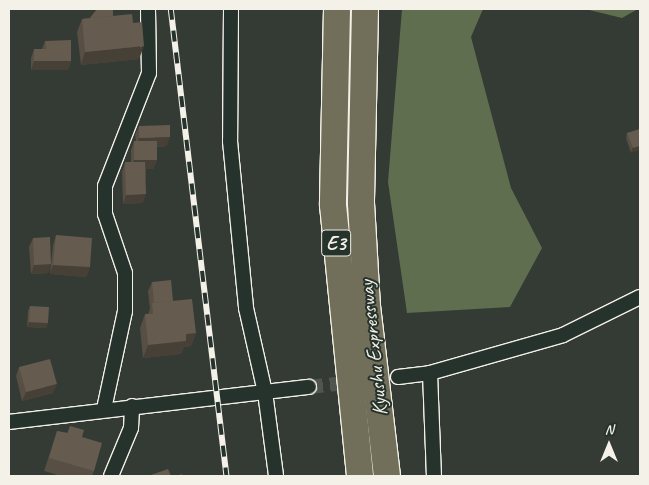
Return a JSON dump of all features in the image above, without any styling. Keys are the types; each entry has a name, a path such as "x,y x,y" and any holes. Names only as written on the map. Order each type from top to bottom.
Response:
{"highway":[{"name":"Kyushu Expressway","path":"337,9 333,205 360,476"},
{"name":"Kyushu Expressway","path":"365,9 361,203 366,306 387,474"}],"street":[{"path":"104,409 124,311 124,273 105,214 105,186 149,73 148,9"},
{"path":"231,9 231,151 246,308 265,392 276,476"},
{"path":"398,377 430,373 563,335 640,297"},
{"path":"430,373 434,476"},
{"path":"9,422 104,409 310,387"},
{"path":"111,476 131,428 132,406"}],"green space":[{"path":"402,9 483,9 471,37 511,188 542,248 510,307 407,313 388,182"},
{"path":"585,9 638,9 622,18"}],"building":[{"path":"97,9 113,9 113,16 90,18"},
{"path":"132,14 133,23 142,22 144,46 85,52 82,19"},
{"path":"71,40 71,61 34,61 34,49 46,49 45,41"},
{"path":"170,125 170,137 139,138 139,126"},
{"path":"640,129 640,146 633,148 627,133"},
{"path":"134,141 157,141 157,160 134,160"},
{"path":"125,162 145,162 146,194 126,195"},
{"path":"56,235 92,238 90,267 53,265"},
{"path":"50,237 51,264 34,265 33,238"},
{"path":"171,280 173,301 154,303 152,282"},
{"path":"192,299 196,333 186,334 186,341 148,345 145,314 153,314 152,303"},
{"path":"30,306 49,307 48,323 29,322"},
{"path":"50,359 57,384 26,392 19,367"},
{"path":"70,426 84,430 82,437 102,443 94,471 49,458 57,431 68,433"},
{"path":"168,469 171,476 148,476"}],"tunnel":[{"path":"309,387 398,377"}],"railway":[{"path":"171,9 227,476"}]}
